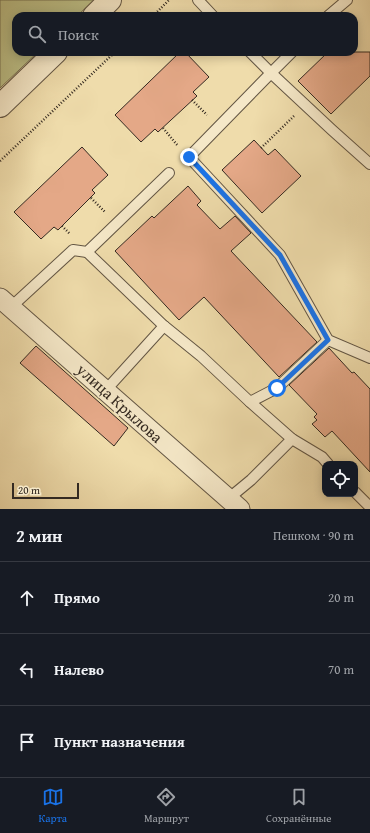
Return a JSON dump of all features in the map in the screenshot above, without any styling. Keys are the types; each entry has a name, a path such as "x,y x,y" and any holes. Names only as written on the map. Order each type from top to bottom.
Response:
{"street":[{"path":"98,12 110,0"},
{"path":"0,106 52,56"},
{"name":"улица Крылова","path":"5,303 36,328 234,504"}],"lane":[{"path":"333,12 347,0"},
{"path":"203,2 210,12"},
{"path":"254,56 306,105 369,160"},
{"path":"288,56 189,157 280,255 328,340 370,358"},
{"path":"87,252 169,173"},
{"path":"5,303 73,250 87,252 164,326 201,356 292,439 322,457 325,461"},
{"path":"105,390 164,326"},
{"path":"250,402 277,388 328,340"},
{"path":"234,504 251,480 292,439"},
{"path":"358,495 370,507"}],"path":[{"path":"157,12 169,0"},
{"path":"0,161 111,56"},
{"path":"192,100 218,127"},
{"path":"261,148 306,105"},
{"path":"163,128 189,157"}],"green space":[{"path":"0,0 94,0 81,12 12,12 12,56 34,56 0,88"}],"building":[{"path":"358,52 370,52 370,76 331,114 298,81 324,56 358,56"},
{"path":"176,56 189,56 209,77 193,92 197,96 158,132 155,129 141,142 115,115"},
{"path":"254,140 268,155 275,149 301,176 262,213 222,170"},
{"path":"82,147 108,175 92,190 95,193 58,230 54,227 41,239 14,212"},
{"path":"188,186 201,201 197,205 220,229 235,216 251,233 231,251 317,342 279,377 204,297 179,320 115,251 152,216 154,218"},
{"path":"36,346 128,428 114,446 20,363"},
{"path":"329,348 352,373 354,372 370,389 370,472 332,431 325,437 312,424 317,420 314,417 317,414 289,385"}],"route":[{"path":"189,157 280,255 328,340 277,388"}]}
